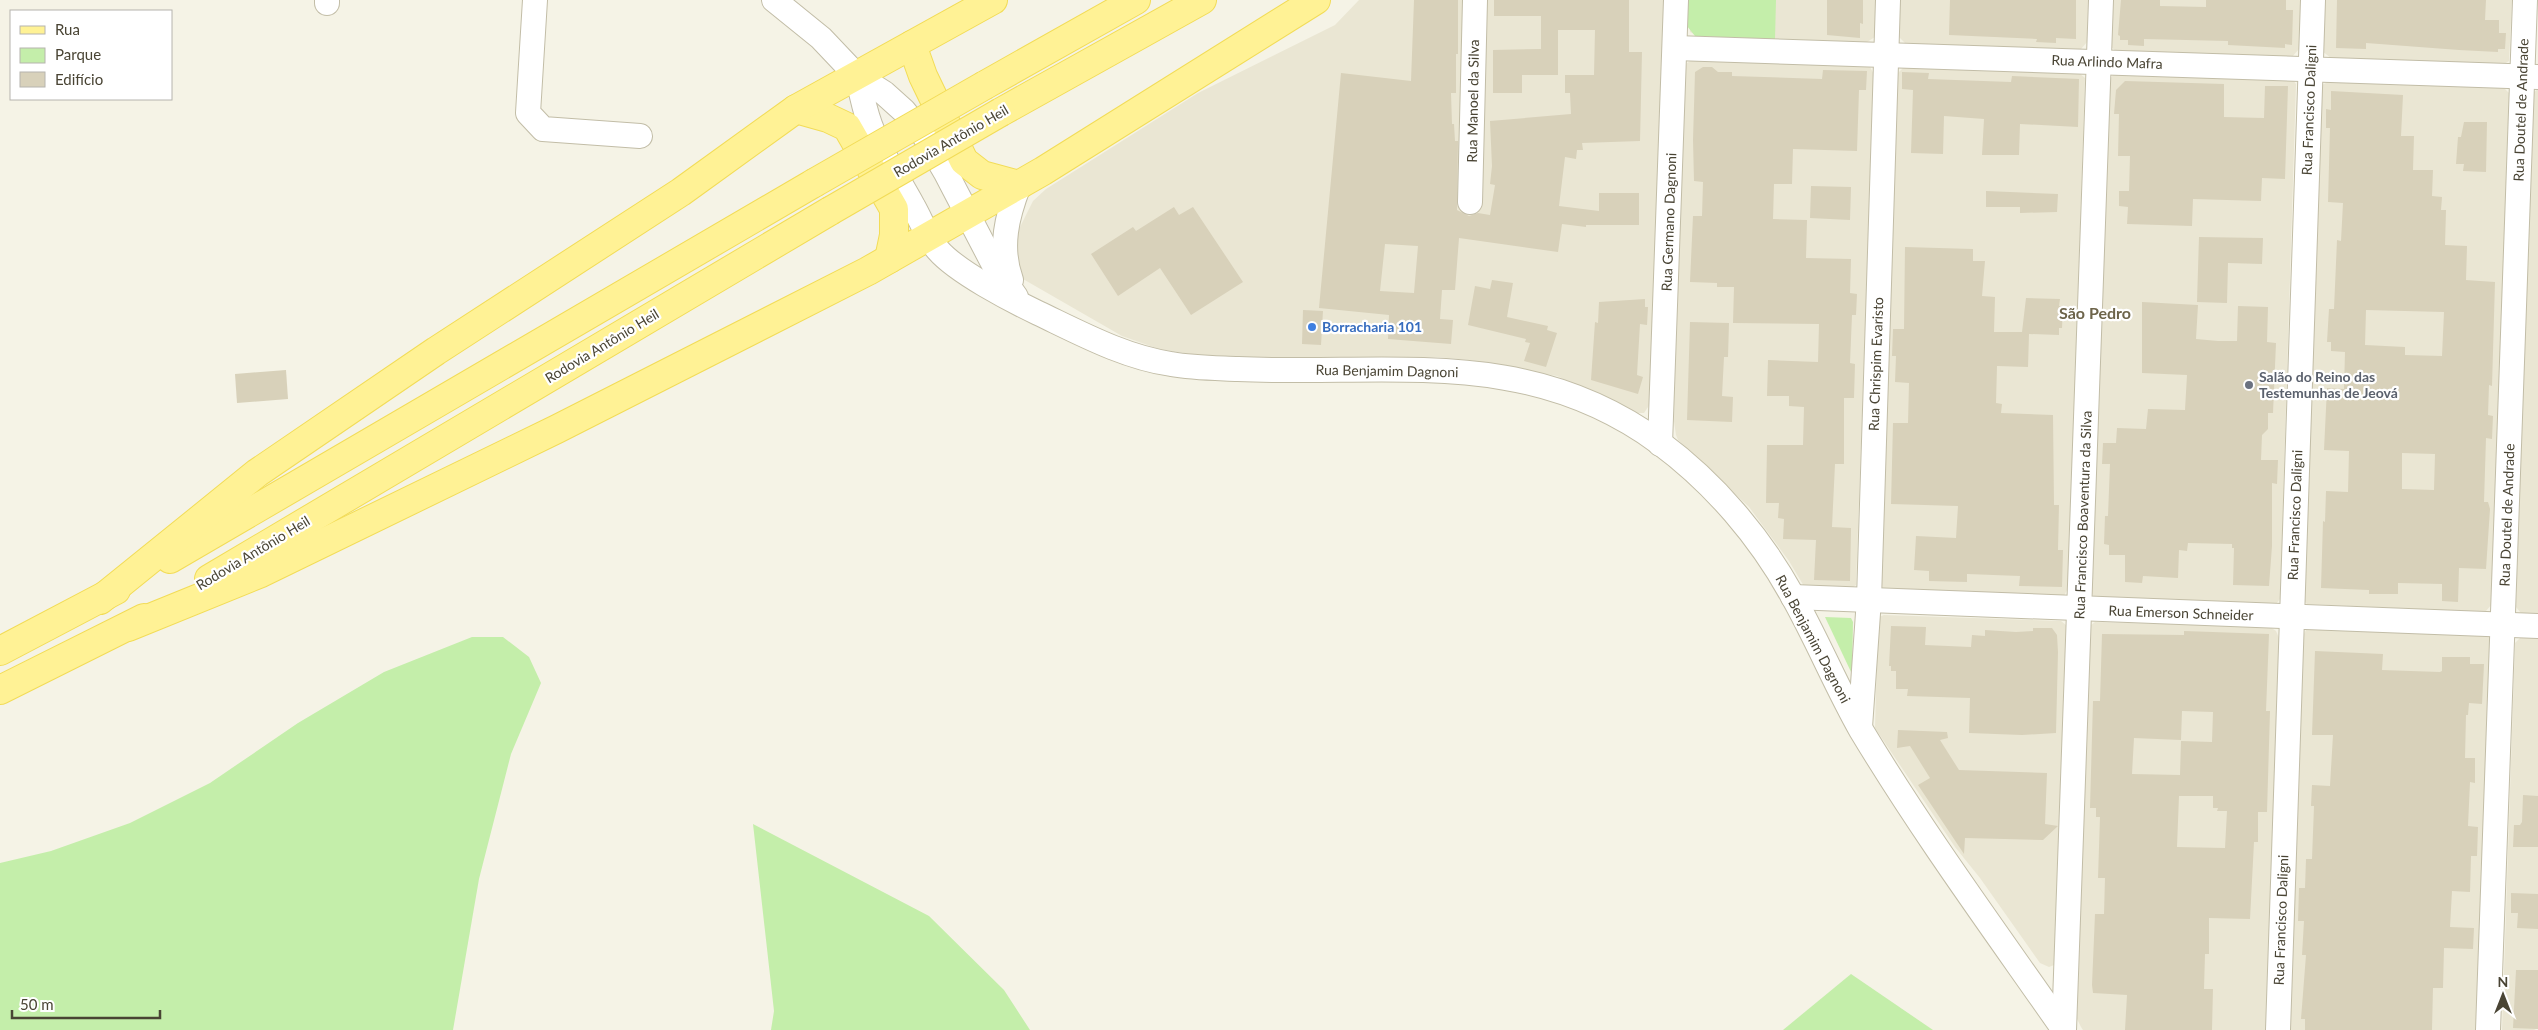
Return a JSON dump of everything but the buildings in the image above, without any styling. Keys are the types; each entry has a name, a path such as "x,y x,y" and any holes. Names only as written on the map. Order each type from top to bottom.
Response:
{"main road":[{"path":"100,600 205,513 257,473 436,351 681,192 796,109 993,0"},
{"path":"0,651 100,600 814,183 1136,0"},
{"name":"Rodovia Antônio Heil","path":"0,690 128,627 830,211 1001,112 1202,0"},
{"path":"128,627 288,560 557,429 889,259 1019,185 1316,0"},
{"path":"912,45 923,76 964,161 982,175 1019,185"},
{"path":"796,109 828,118 847,127 894,210 894,235 889,259"}],"street":[{"path":"535,0 528,113 543,129 640,136"},
{"path":"774,0 821,38 857,76"},
{"name":"Rua Manoel da Silva","path":"1470,202 1475,0"},
{"name":"Rua Germano Dagnoni","path":"1660,444 1676,0"},
{"name":"Rua Chrispim Evaristo","path":"1860,727 1869,599 1888,0"},
{"name":"Rua Francisco Boaventura da Silva","path":"2064,1030 2101,0"},
{"name":"Rua Francisco Daligni","path":"2278,1030 2313,0"},
{"name":"Rua Doutel de Andrade","path":"2488,1030 2504,625 2530,76 2525,0"},
{"name":"Rua Arlindo Mafra","path":"1675,48 2530,76"},
{"name":"Rua Benjamim Dagnoni","path":"857,76 884,93 904,111 925,137 1001,277 1024,306"},
{"name":"Rua Benjamim Dagnoni","path":"857,76 873,133 937,250 960,268 1024,306 1129,353 1170,364 1284,371 1413,369 1512,378 1562,391 1602,407 1660,444 1719,496 1760,546 1793,597 1860,727 1943,856 2064,1030"},
{"path":"1019,185 1007,215 1004,246 1010,278 1024,306"},
{"name":"Rua Emerson Schneider","path":"1793,597 2538,626"}],"shaded area":[{"path":"1359,0 1665,0 1650,404 1644,413 1635,413 1557,376 1470,360 1437,357 1260,358 1191,354 1159,349 1122,336 1023,279 1016,248 1017,233 1033,201 1046,189 1198,93 1335,25"},
{"path":"1688,0 1877,0 1875,37 1867,42 1698,36 1690,32"},
{"path":"1900,0 2088,0 2087,42 2081,49 1906,44 1898,36"},
{"path":"2111,0 2301,0 2299,49 2292,57 2116,51 2111,47"},
{"path":"2324,0 2512,0 2509,61 2504,64 2331,58 2322,51"},
{"path":"1694,59 1865,65 1870,67 1874,74 1856,585 1849,590 1805,588 1789,561 1749,507 1678,440 1676,435 1673,415 1685,69 1687,63"},
{"path":"1904,67 2079,73 2085,78 2068,588 2064,596 1882,590 1879,583 1897,74"},
{"path":"2114,74 2293,80 2296,84 2280,599 2276,604 2094,597 2092,594 2109,80"},
{"path":"2328,82 2504,88 2509,93 2492,604 2485,612 2307,604 2305,602 2322,85"},
{"path":"2538,89 2538,614 2521,613 2516,607 2532,94"},
{"path":"1884,615 2061,621 2066,625 2054,965 2049,967 2040,963 1980,878 1955,847 1875,728 1878,621 1879,617"},
{"path":"2095,622 2270,627 2276,631 2279,638 2266,1030 2083,1030 2077,1019 2090,626"},
{"path":"2306,630 2487,635 2490,637 2478,1030 2289,1030 2302,638"},
{"path":"2522,636 2538,637 2538,1028 2534,1030 2502,1030 2515,643"}],"green space":[{"path":"1688,0 1776,0 1775,39 1695,36 1687,26"},
{"path":"1825,617 1851,618 1853,622 1852,674"},
{"path":"472,637 503,637 529,657 541,683 511,754 479,879 453,1030 0,1030 0,863 51,851 130,823 210,783 298,723 384,672"},
{"path":"753,824 929,916 1004,990 1030,1030 771,1030 774,1011"},
{"path":"1851,974 1933,1030 1783,1030"}],"place":[{"name":"Borracharia 101","path":"1312,327"},
{"name":"Salão do Reino das Testemunhas de Jeová","path":"2249,385"}],"district":[{"name":"São Pedro","path":"2095,313"}]}
